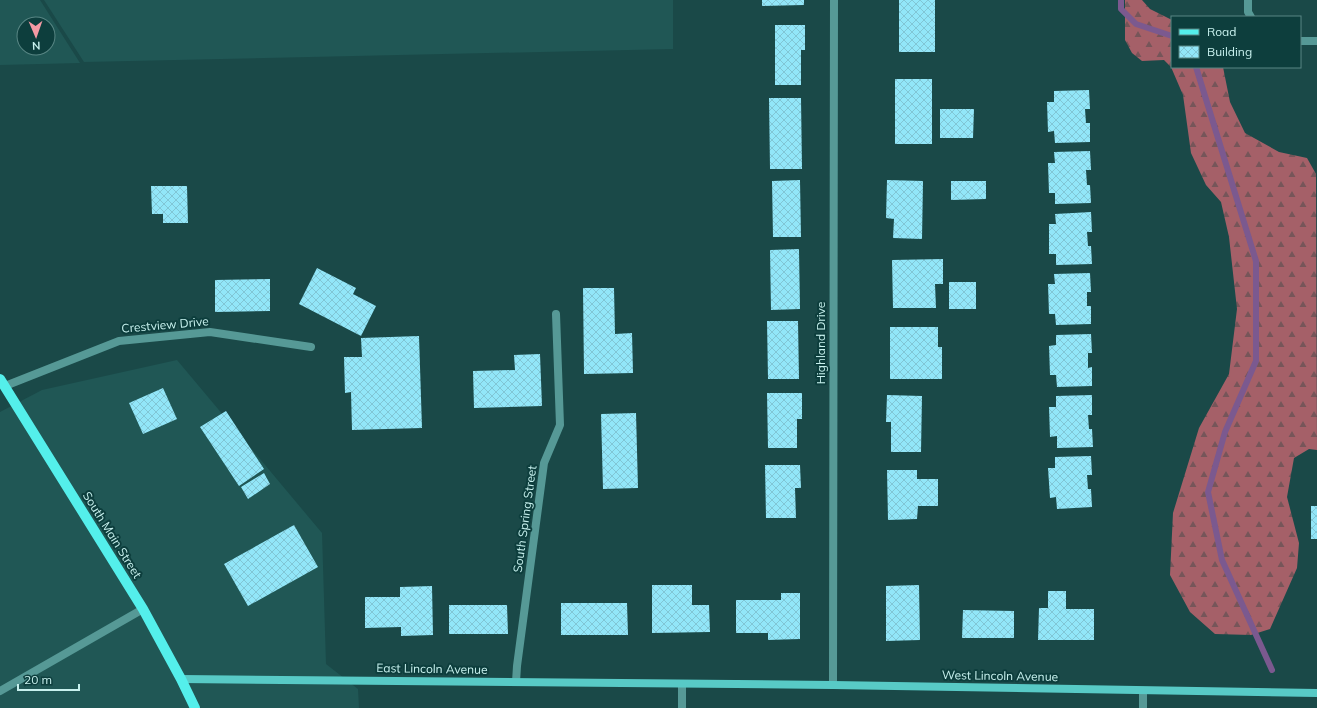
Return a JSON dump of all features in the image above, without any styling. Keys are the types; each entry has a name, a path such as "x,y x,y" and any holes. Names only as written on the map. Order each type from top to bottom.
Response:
{"main road":[{"name":"South Main Street","path":"2,383 143,609 195,708"},
{"name":"East Lincoln Avenue","path":"181,679 682,684"},
{"name":"West Lincoln Avenue","path":"682,684 1317,693"}],"street":[{"name":"Highland Drive","path":"833,686 834,0"},
{"path":"1248,0 1248,12 1250,16"},
{"path":"1301,41 1317,41"},
{"name":"South Spring Street","path":"516,682 544,463 560,425 556,314"},
{"name":"Crestview Drive","path":"2,383 119,341 210,332 311,347"},
{"path":"0,691 143,609"},
{"path":"682,684 682,708"},
{"path":"1143,690 1143,708"}],"shaded area":[{"path":"0,0 40,0 50,16 16,16 16,56 56,56 56,25 80,63 0,65"},
{"path":"44,0 673,0 673,49 84,62 56,19 56,16 54,16"},
{"path":"177,360 322,533 326,664 358,689 359,708 0,708 0,412 42,390"}],"green space":[{"path":"1125,0 1142,0 1150,9 1171,20 1171,67 1164,60 1142,61 1132,53 1125,40"},
{"path":"1171,68 1223,68 1230,102 1245,133 1279,152 1307,158 1316,174 1317,450 1309,449 1294,458 1287,497 1299,543 1297,568 1270,629 1251,635 1215,634 1190,612 1170,575 1173,513 1199,428 1229,374 1237,309 1229,237 1221,202 1206,185 1191,153 1183,95"}],"building":[{"path":"762,0 804,0 804,5 762,6"},
{"path":"899,0 935,0 935,52 899,52"},
{"path":"775,25 805,25 805,50 801,50 801,85 775,85"},
{"path":"895,79 932,79 932,144 895,144"},
{"path":"1089,90 1090,109 1085,109 1086,123 1090,123 1090,142 1055,143 1054,131 1048,132 1047,102 1054,102 1054,91"},
{"path":"769,98 801,98 802,169 770,169"},
{"path":"940,109 974,109 973,138 940,138"},
{"path":"1090,151 1091,170 1086,170 1087,185 1090,185 1091,203 1055,204 1055,193 1049,193 1048,163 1055,163 1054,152"},
{"path":"800,180 801,237 773,237 772,181"},
{"path":"887,180 923,181 922,239 893,238 894,219 886,218"},
{"path":"951,181 986,181 986,199 951,200"},
{"path":"151,186 187,186 188,223 163,223 163,214 152,214"},
{"path":"1091,212 1092,232 1087,232 1088,246 1091,246 1092,264 1056,265 1056,254 1049,254 1049,224 1056,224 1055,214"},
{"path":"799,249 800,309 771,310 770,250"},
{"path":"943,259 943,284 935,284 936,308 893,308 892,260"},
{"path":"317,268 356,288 353,294 376,306 361,336 299,304"},
{"path":"1090,273 1091,292 1087,292 1087,306 1091,306 1091,324 1056,325 1055,314 1049,314 1048,284 1055,284 1054,274"},
{"path":"270,279 270,311 215,312 215,280"},
{"path":"949,282 976,282 976,309 949,309"},
{"path":"583,288 614,288 615,334 632,333 633,373 584,374"},
{"path":"767,321 798,321 799,379 768,379"},
{"path":"890,327 938,327 938,347 942,347 942,379 890,379"},
{"path":"1091,334 1092,353 1088,353 1088,368 1092,367 1092,386 1057,387 1056,375 1050,375 1049,346 1056,345 1056,335"},
{"path":"419,336 422,428 352,430 351,392 345,393 344,357 362,357 361,338"},
{"path":"540,354 542,406 474,408 473,371 515,370 514,355"},
{"path":"163,388 177,419 143,434 129,403"},
{"path":"767,393 802,393 802,419 797,419 797,448 768,448"},
{"path":"887,395 922,396 921,452 891,452 891,422 886,422"},
{"path":"1092,395 1092,415 1088,415 1089,429 1092,429 1093,447 1057,448 1057,436 1050,437 1049,407 1056,407 1056,396"},
{"path":"226,411 264,469 239,486 200,427"},
{"path":"636,413 638,488 603,489 601,414"},
{"path":"1091,456 1092,475 1087,475 1088,489 1091,489 1092,507 1057,509 1056,497 1050,498 1048,468 1055,468 1055,457"},
{"path":"765,465 800,465 801,488 795,488 796,518 766,518"},
{"path":"887,470 917,470 917,479 938,479 938,506 918,506 917,519 888,520"},
{"path":"264,473 270,484 248,499 241,487"},
{"path":"1311,506 1317,506 1317,539 1311,539"},
{"path":"294,525 318,567 248,606 224,564"},
{"path":"652,585 692,585 692,605 709,605 710,632 652,633"},
{"path":"919,585 920,640 886,641 886,586"},
{"path":"432,586 433,635 401,636 401,627 365,628 365,597 400,597 400,587"},
{"path":"1048,591 1066,591 1066,609 1094,609 1094,640 1038,640 1039,608 1048,608"},
{"path":"781,593 800,593 800,639 768,640 768,633 736,633 736,600 781,600"},
{"path":"561,603 627,603 628,635 561,635"},
{"path":"449,605 507,605 508,634 449,634"},
{"path":"963,610 1014,611 1014,638 962,638"}],"waterway":[{"path":"1121,0 1121,9 1136,24 1171,36"},
{"path":"1196,68 1256,261 1256,361 1225,432 1208,492 1222,560 1272,670"}]}
